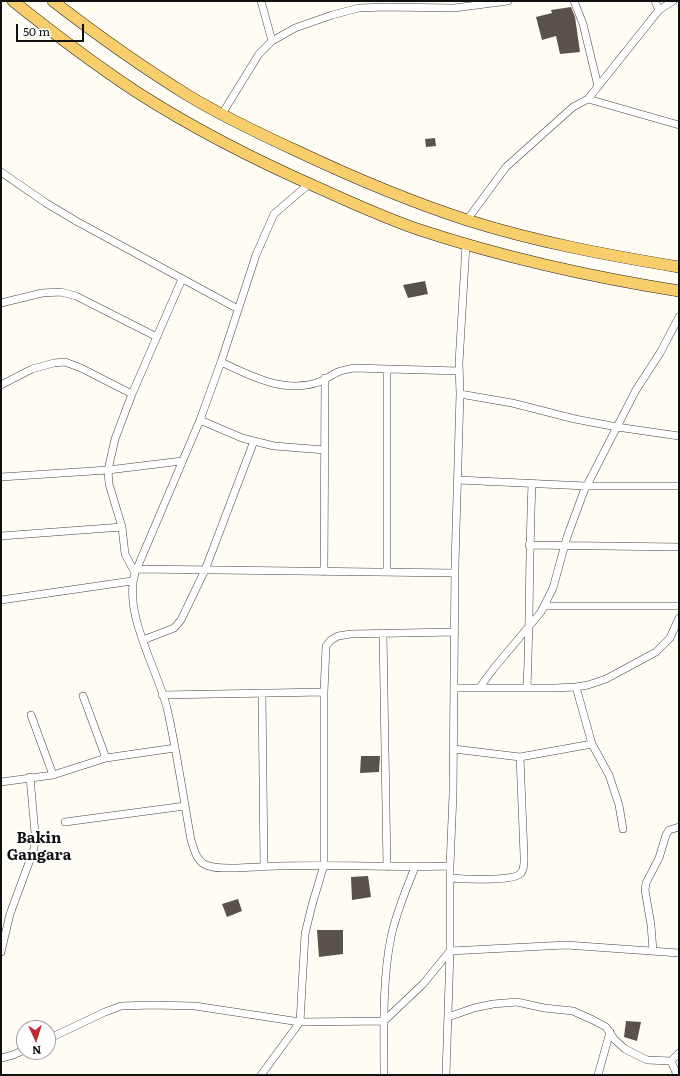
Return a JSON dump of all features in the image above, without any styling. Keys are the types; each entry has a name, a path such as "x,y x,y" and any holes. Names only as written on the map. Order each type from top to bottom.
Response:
{"main road":[{"path":"13,1 67,44 136,91 212,136 282,172 309,184 419,230 466,244 525,261 623,282 679,291"},
{"path":"53,1 130,58 222,114 256,132 389,193 467,220 533,239 612,256 679,267"}],"street":[{"path":"261,1 272,41"},
{"path":"222,114 259,54 272,41 295,28 358,8 454,8 508,1"},
{"path":"574,1 583,24 598,86"},
{"path":"655,1 658,10"},
{"path":"467,220 506,167 573,107 588,99 658,10 673,1"},
{"path":"588,99 679,124"},
{"path":"1,172 46,203 238,310"},
{"path":"309,184 274,214 256,255 221,362 200,420 132,581 131,596 143,640 166,706 191,840 197,856 204,864 218,868 324,865 415,868 450,866"},
{"path":"446,1075 454,749 455,573 460,394 459,371 466,244"},
{"path":"136,571 126,554 122,526 109,484 108,470 115,439 132,394 182,278"},
{"path":"1,303 42,293 61,292 76,296 157,337"},
{"path":"480,687 541,612 553,588 565,546 586,486 636,390 660,353 679,317"},
{"path":"1,385 32,369 54,363 65,362 81,368 132,394"},
{"path":"221,362 265,382 304,386 318,383 340,371 354,368 459,371"},
{"path":"387,370 387,572"},
{"path":"324,572 325,378"},
{"path":"460,394 512,403 575,419 679,436"},
{"path":"200,420 242,438 274,446 325,450"},
{"path":"143,640 174,628 181,620 205,570 254,441"},
{"path":"1,477 108,470 182,461"},
{"path":"458,480 586,486 679,486"},
{"path":"527,687 530,626 529,545 532,484"},
{"path":"1,536 122,526"},
{"path":"529,545 679,547"},
{"path":"136,571 205,570 455,573"},
{"path":"1,600 132,581"},
{"path":"544,606 679,606"},
{"path":"454,688 576,687 588,685 606,679 656,652 670,638 679,618"},
{"path":"261,1075 300,1022 305,934 324,865 324,692 326,646 331,640 338,636 351,634 455,632"},
{"path":"383,633 387,867"},
{"path":"576,687 592,744 609,775 619,805 623,829"},
{"path":"162,695 324,692"},
{"path":"262,693 264,866"},
{"path":"83,696 106,758"},
{"path":"31,715 53,774"},
{"path":"454,749 520,757 592,744"},
{"path":"1,782 53,774 106,758 175,748"},
{"path":"450,878 479,880 509,878 516,877 522,873 524,855 520,757"},
{"path":"1,952 10,914 34,849 35,833 30,777"},
{"path":"65,822 185,806"},
{"path":"653,951 645,890 646,883 659,858 666,835 669,830 679,827"},
{"path":"384,1075 386,969 391,937 399,908 415,868"},
{"path":"56,1035 121,1006 195,1006 300,1022 384,1021 423,984 450,951 566,945 679,953"},
{"path":"448,1017 474,1008 493,1004 517,1002 544,1008 573,1011 606,1027 614,1039 625,1049 647,1060 671,1061 679,1053"},
{"path":"598,1075 610,1032"},
{"path":"1,1058 16,1054"},
{"path":"671,1061 677,1075"}],"building":[{"path":"571,7 575,17 580,52 560,54 556,36 542,40 536,17 552,13 551,10"},
{"path":"435,138 436,146 426,147 425,139"},
{"path":"425,281 428,294 408,298 403,285"},
{"path":"361,756 380,756 379,772 360,773"},
{"path":"368,876 371,897 352,900 351,877"},
{"path":"238,899 242,911 227,917 222,904"},
{"path":"317,930 343,930 343,954 319,957"},
{"path":"626,1021 641,1022 637,1041 624,1037"}],"district":[{"name":"Bakin Gangara","path":"39,848"}]}
